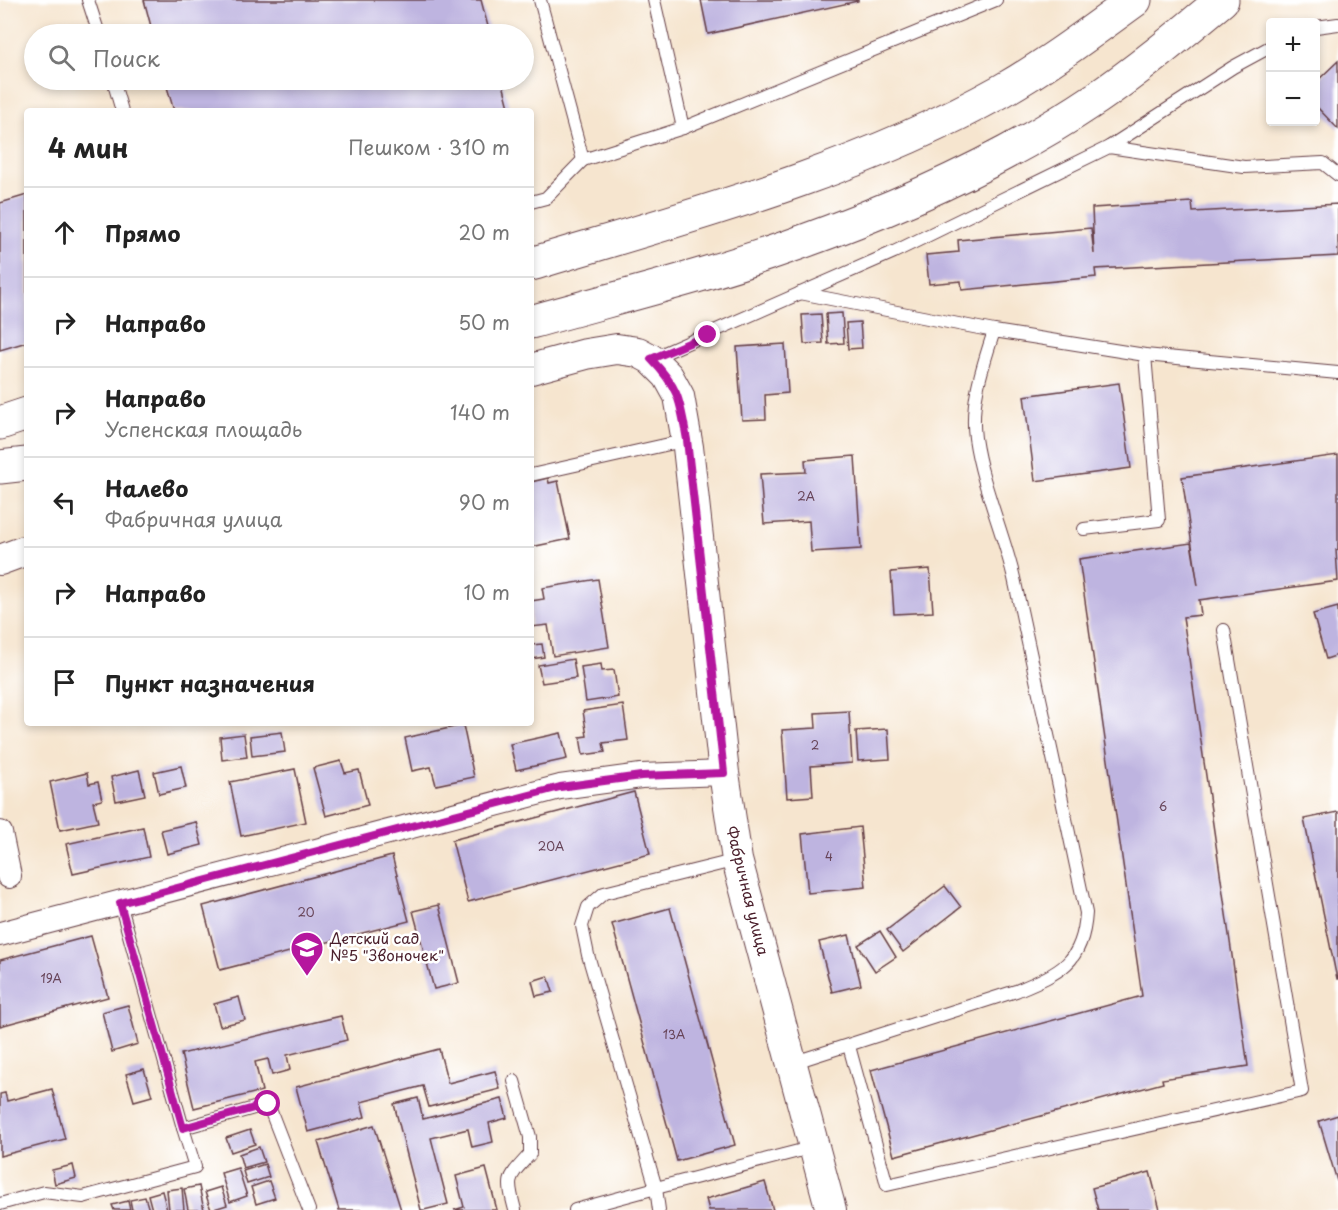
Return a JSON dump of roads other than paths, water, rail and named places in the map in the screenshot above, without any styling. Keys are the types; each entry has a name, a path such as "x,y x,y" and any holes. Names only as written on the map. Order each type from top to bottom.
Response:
{"main road":[{"path":"534,263 763,193 835,167 944,120 1004,89 1061,54 1135,0"},
{"path":"534,321 795,244 961,176 1035,136 1097,98 1154,56 1222,0"},
{"path":"0,423 24,415"},
{"path":"0,467 24,464"}],"street":[{"path":"534,368 586,354 617,349 638,352 651,359"},
{"name":"Фабричная улица","path":"651,359 668,376 679,396 687,440 724,773 737,860 831,1210"},
{"path":"0,560 24,551"},
{"path":"0,934 560,787 641,776 724,773"},
{"path":"0,832 9,876"}],"lane":[{"path":"88,0 96,24"},
{"path":"540,0 583,160"},
{"path":"654,0 683,128"},
{"path":"534,201 546,198 583,160 683,128 996,0"},
{"path":"1320,26 1338,24"},
{"path":"651,359 894,252 1109,147 1233,67 1266,49"},
{"path":"116,90 121,108"},
{"path":"1109,147 1244,167 1323,163 1338,175"},
{"path":"800,293 994,331 1145,355 1338,373"},
{"path":"791,1064 1016,991 1047,978 1064,968 1079,950 1085,931 1086,913 1013,575 984,478 975,438 974,411 979,378 994,331"},
{"path":"1084,529 1159,520 1145,355"},
{"path":"534,474 687,440"},
{"path":"849,1046 887,1185 1302,1091 1224,630"},
{"path":"659,1210 656,1188 588,955 582,926 588,907 604,893 737,860"},
{"path":"0,1204 44,1192 83,1197 195,1167 120,903"},
{"path":"514,1081 530,1137 530,1154 514,1169 509,1186 515,1210"},
{"path":"183,1128 268,1104 309,1210"},
{"path":"575,1210 814,1147"}],"place":[{"name":"Детский сад №5 \"Звоночек\"","path":"307,977"}]}
